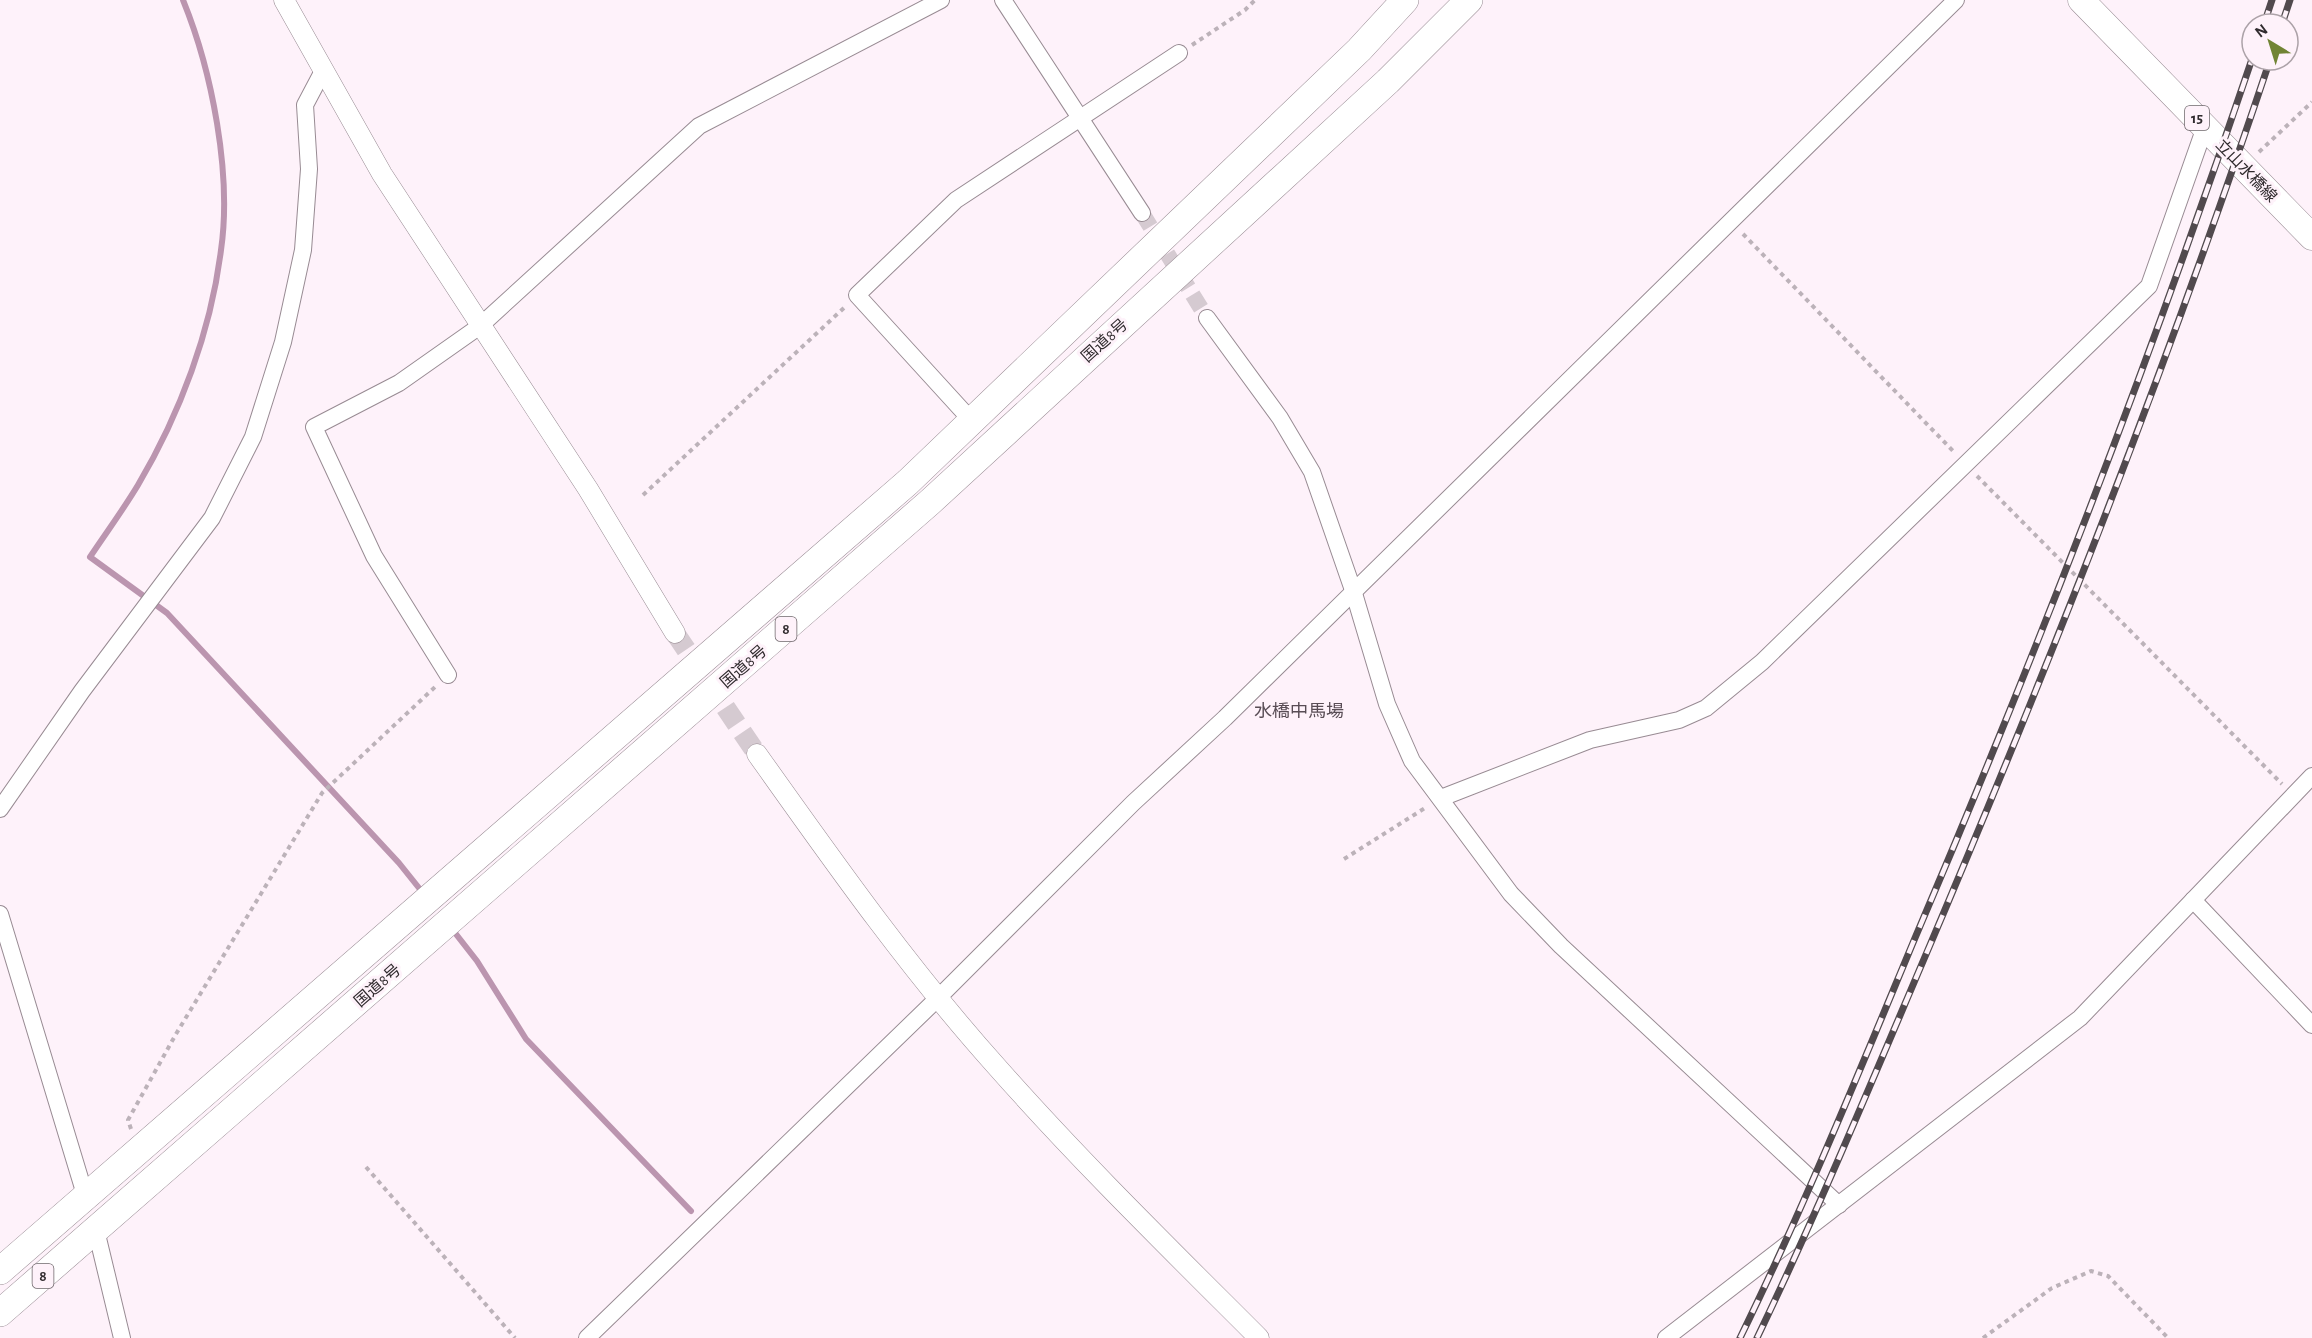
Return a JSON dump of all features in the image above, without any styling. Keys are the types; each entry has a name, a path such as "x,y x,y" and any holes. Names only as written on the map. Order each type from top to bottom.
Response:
{"highway":[{"name":"国道8号","path":"0,1271 899,489 1359,50 1405,0"},
{"name":"国道8号","path":"0,1313 930,502 1388,81 1469,0"}],"main road":[{"name":"立山水橋線","path":"2081,0 2312,237"}],"street":[{"path":"284,0 382,174 588,489 675,633"},
{"path":"448,675 374,556 315,427 399,383 480,326 699,126 940,0"},
{"path":"1003,0 1079,120 1142,213"},
{"path":"587,1338 938,998 1956,0"},
{"path":"971,420 857,295 956,200 1179,53"},
{"path":"0,809 82,691 212,518 253,437 283,342 303,250 309,169 305,105 324,69"},
{"path":"1441,798 1590,740 1679,720 1706,708 1762,662 1964,463 2149,286 2205,127"},
{"path":"1207,318 1280,418 1312,472 1353,590 1387,704 1412,761 1511,894 1561,946 1839,1205"},
{"path":"757,754 853,890 938,998 1074,1153 1259,1338"},
{"path":"1666,1338 2080,1018 2312,776"},
{"path":"2193,900 2312,1025"},
{"path":"0,914 76,1206"},
{"path":"91,1234 122,1338"}],"path":[{"path":"1179,53 1245,10 1256,0"},
{"path":"2244,167 2312,102"},
{"path":"1730,221 1964,463 2293,796"},
{"path":"643,495 857,295"},
{"path":"140,1149 128,1120 176,1034 322,793 448,675"},
{"path":"1344,859 1441,798"},
{"path":"366,1167 515,1338"},
{"path":"1983,1338 2052,1288 2091,1271 2108,1276 2168,1338"}],"waterway":[{"path":"183,0 203,58 211,90 221,156 224,220 216,280 210,311 192,371 167,430 138,485 90,557 167,613 399,863 423,893"},
{"path":"452,929 477,961 526,1039 691,1211"}],"tunnel":[{"path":"1142,213 1207,318"},
{"path":"675,633 757,754"}],"railway":[{"path":"2268,12 2272,0"},
{"path":"2286,12 2290,0"},
{"path":"1740,1338 1809,1189 1852,1089 1961,830 2049,612 2134,392 2248,72"},
{"path":"1757,1338 1802,1242 1865,1097 2064,621 2150,398 2266,72"}],"district":[{"name":"水橋中馬場","path":"1299,711"}]}
